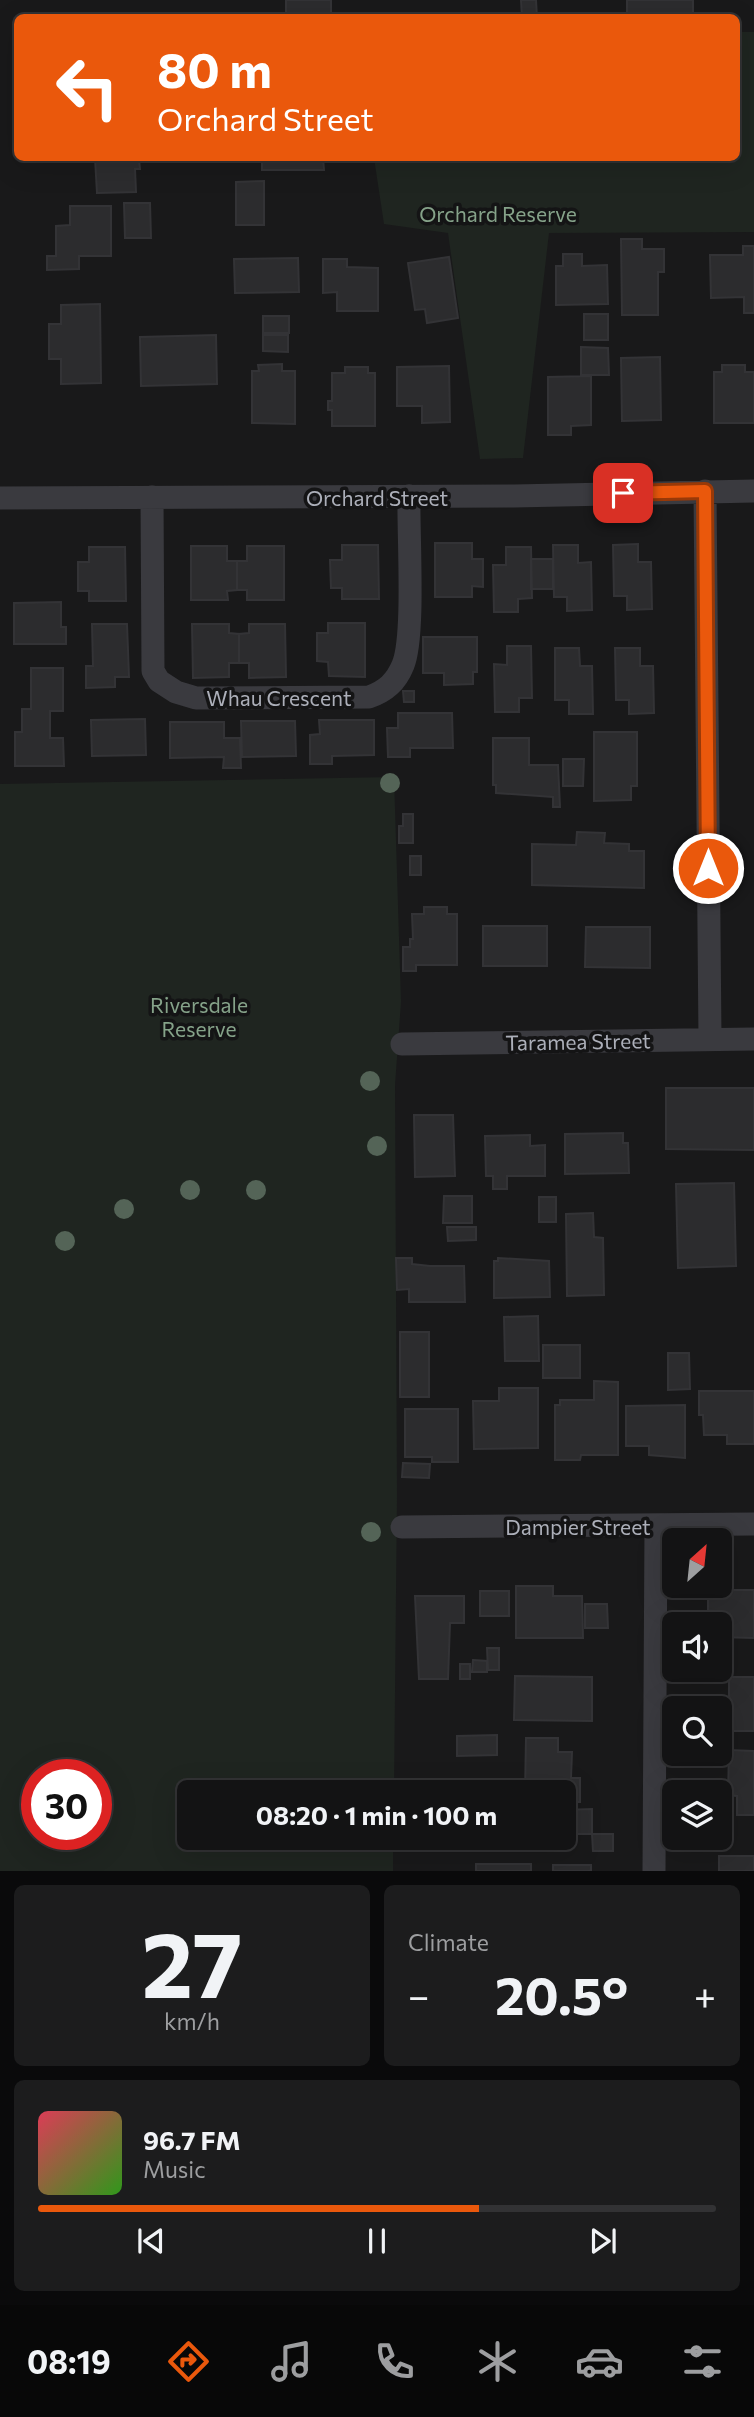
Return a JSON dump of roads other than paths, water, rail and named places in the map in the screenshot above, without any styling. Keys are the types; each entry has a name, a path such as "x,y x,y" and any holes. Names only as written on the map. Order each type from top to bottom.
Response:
{"street":[{"path":"705,491 710,1039"},
{"name":"Orchard Street","path":"0,498 754,491"},
{"name":"Whau Crescent","path":"152,497 153,670 159,681 176,692 197,698 282,698 369,697 384,692 397,678 405,662 408,633 409,496"},
{"name":"Taramea Street","path":"402,1044 754,1039"},
{"name":"Dampier Street","path":"402,1527 754,1524"},
{"path":"654,1871 656,1526"}],"park label":[{"name":"Orchard Reserve","path":"498,213"},
{"name":"Riversdale Reserve","path":"199,1016"}]}
